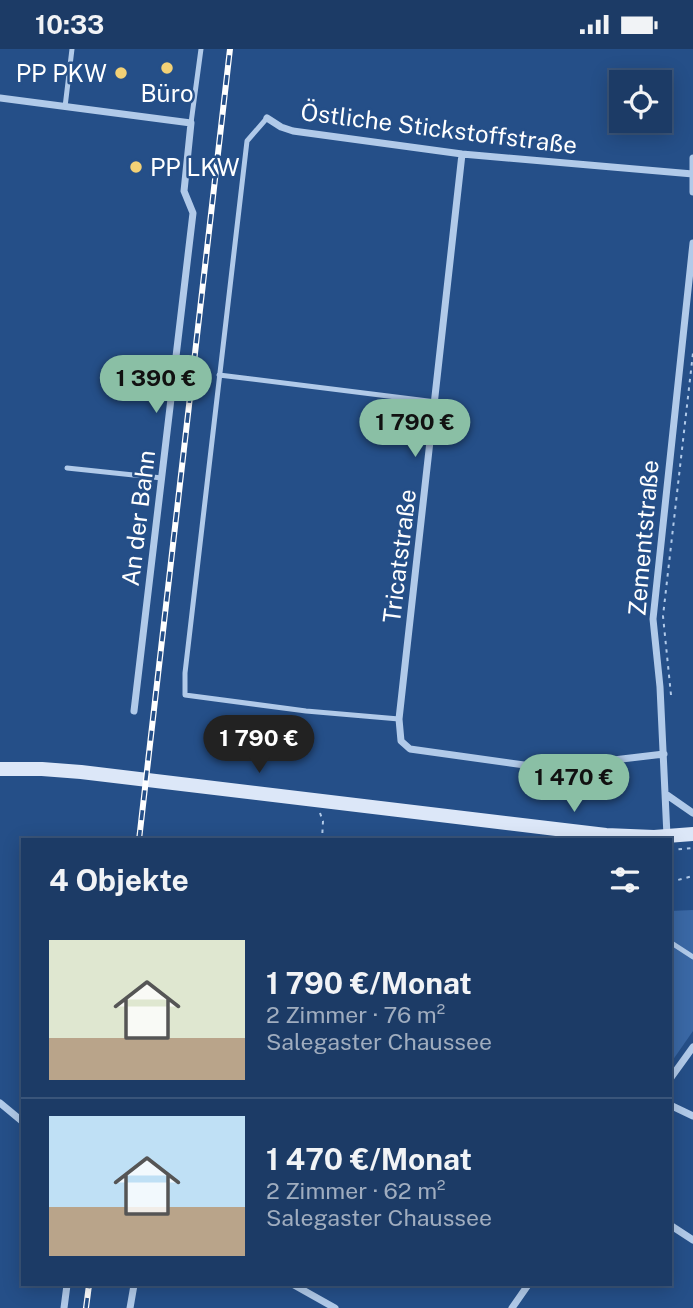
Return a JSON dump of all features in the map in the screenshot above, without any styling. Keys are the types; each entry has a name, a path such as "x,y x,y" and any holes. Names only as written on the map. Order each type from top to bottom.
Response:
{"main road":[{"path":"0,769 68,770 630,838"},
{"path":"672,842 693,834"}],"street":[{"path":"0,98 191,123"},
{"name":"Östliche Stickstoffstraße","path":"267,118 293,131 462,154 692,174"},
{"name":"An der Bahn","path":"134,711 193,213 184,191 191,123"},
{"name":"Tricatstraße","path":"462,154 399,719 401,741 410,749 546,768 664,754"},
{"path":"693,158 693,192"},
{"name":"Zementstraße","path":"669,838 662,712 653,619 693,243"},
{"path":"667,795 693,813"},
{"path":"672,1076 693,1047"},
{"path":"0,1103 21,1120"},
{"path":"672,1106 693,1116"},
{"path":"672,1226 693,1240"},
{"path":"64,1308 67,1286"},
{"path":"130,1308 134,1286"},
{"path":"296,1286 335,1308"},
{"path":"512,1308 527,1286"}],"lane":[{"path":"65,107 72,49"},
{"path":"191,123 201,49"},
{"path":"267,118 247,141 185,673 185,695 306,711 399,719"},
{"path":"219,375 436,402"},
{"path":"67,468 162,478"},
{"path":"672,943 693,957"}],"path":[{"path":"662,712 671,695 663,616 693,353"},
{"path":"319,809 323,821 322,838"},
{"path":"672,844 693,848"},
{"path":"672,881 693,876"}],"shaded area":[{"path":"693,910 693,1031 672,1061 672,911"}],"railway":[{"path":"139,838 230,49"},
{"path":"86,1308 89,1286"}],"place":[{"name":"Büro","path":"167,68"},
{"name":"PP PKW","path":"121,73"},
{"name":"PP LKW","path":"136,167"}]}
